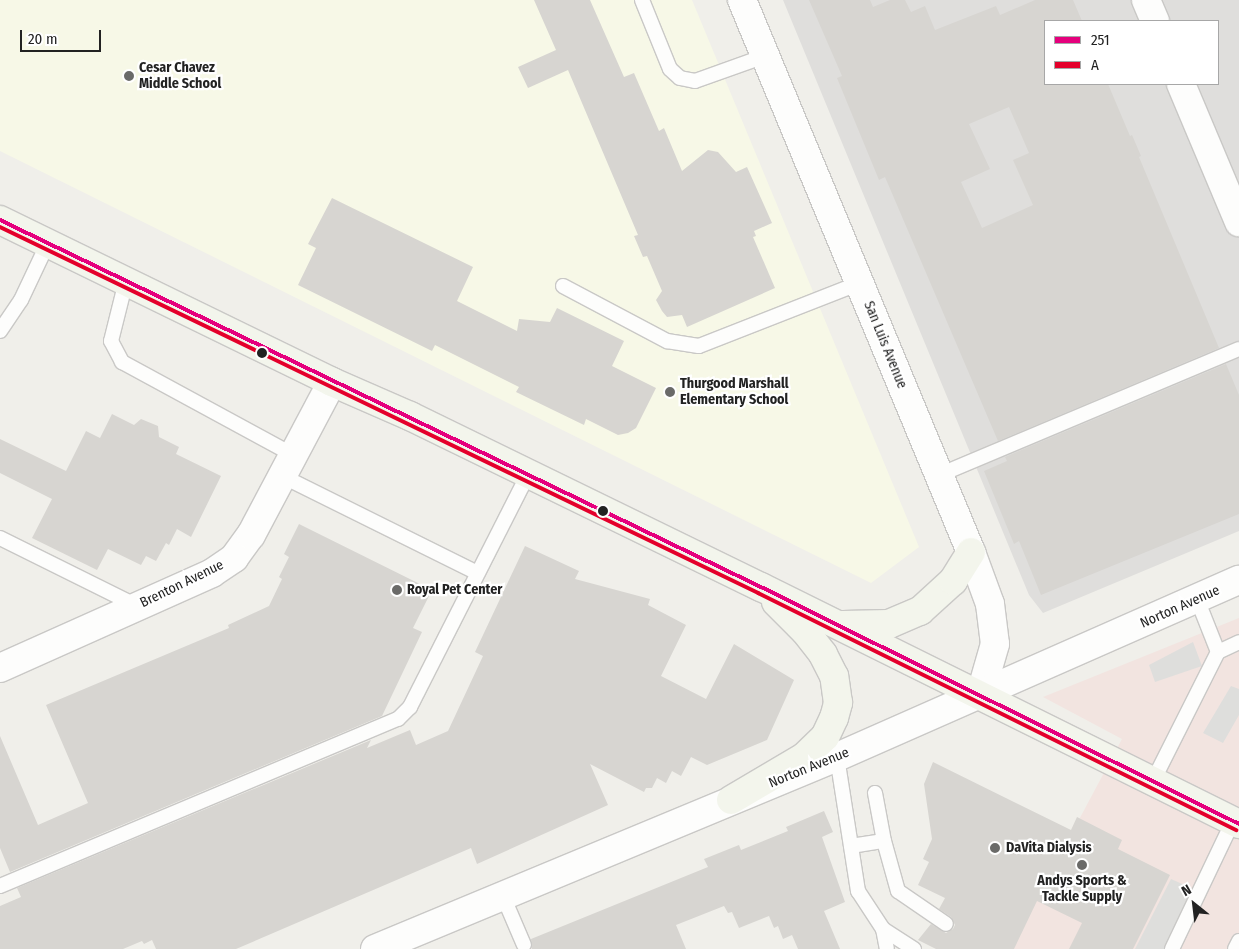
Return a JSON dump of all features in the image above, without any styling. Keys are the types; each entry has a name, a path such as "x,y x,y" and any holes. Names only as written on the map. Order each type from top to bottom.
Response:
{"main road":[{"path":"0,220 332,382 410,416 1236,822"},
{"path":"838,625 889,624 920,611 953,581 971,552"},
{"path":"731,800 804,757 824,737 834,718 838,699 834,676 823,654 805,631 761,587"}],"street":[{"name":"San Luis Avenue","path":"742,0 971,552 990,604 995,644 980,696"},
{"path":"1146,0 1155,20"},
{"path":"1181,85 1239,222"},
{"name":"Brenton Avenue","path":"0,668 212,573 234,558 250,535 332,382"},
{"name":"Norton Avenue","path":"375,949 980,696 1239,580"}],"lane":[{"path":"642,0 670,69 680,78 696,81 765,56"},
{"path":"0,331 21,300 48,243"},
{"path":"126,281 111,341 122,362 288,466 478,573"},
{"path":"563,286 667,341 699,346 860,283"},
{"path":"938,475 1239,349"},
{"path":"0,886 398,719 410,706 528,474"},
{"path":"0,538 137,606"},
{"path":"1197,599 1218,652"},
{"path":"1153,781 1218,652 1239,642"},
{"path":"837,757 858,891 883,929 887,949"},
{"path":"875,793 884,841 898,891 946,924"},
{"path":"1172,949 1236,822"},
{"path":"851,846 884,841"},
{"path":"502,896 524,945"},
{"path":"883,929 914,949"},
{"path":"1235,949 1239,941"}],"shaded area":[{"name":"Thurgood Marshall Elementary School","path":"0,0 692,0 919,547 871,583 0,151"},
{"path":"783,0 1239,0 1239,531 1043,613 1029,595"},
{"path":"1239,618 1239,949 1010,949 1122,739 1043,697"},
{"path":"1193,642 1202,666 1155,682 1149,665"},
{"path":"1231,686 1239,689 1239,715 1223,743 1203,733"},
{"path":"1171,879 1196,890 1164,949 1135,949"}],"building":[{"path":"534,0 590,0 624,77 634,73 659,131 664,128 682,171 708,150 718,152 736,172 747,167 772,223 754,231 756,236 753,237 775,288 687,327 682,315 667,317 656,300 662,291 647,256 643,257 634,236 638,235 568,70 528,88 518,67 556,50"},
{"path":"809,0 870,0 873,7 890,0 905,0 911,12 925,6 935,30 996,6 1000,15 1035,0 1073,0 1082,20 1044,20 1044,85 1108,85 1130,136 1132,135 1141,156 1139,157 1219,348 998,441 885,177 879,180 837,78 842,76","holes":["1009,107 1029,153 1013,160 1033,205 982,228 961,182 990,169 969,124"]},
{"path":"332,198 473,267 457,301 517,331 519,319 550,322 557,308 624,341 612,366 656,388 636,428 628,433 618,435 586,419 584,425 516,392 519,387 435,345 432,351 298,285 316,248 308,244"},
{"path":"1226,364 1239,395 1239,514 1041,595 1019,541 1014,544 984,471 1007,461 1005,457"},
{"path":"112,414 134,425 141,419 158,426 159,437 179,447 176,454 221,476 191,537 177,529 169,545 166,543 156,561 146,556 141,565 108,549 97,570 32,538 52,499 0,473 0,439 66,471 86,431 100,438"},
{"path":"299,524 432,590 413,628 422,632 382,716 10,872 0,848 0,736 38,825 88,803 46,705 229,628 228,625 269,606 282,579 279,577 289,557 284,554"},
{"path":"525,546 579,571 575,579 650,599 648,605 686,625 661,676 706,699 734,644 794,680 767,740 707,765 691,757 681,776 672,771 666,783 657,778 652,788 646,788 644,792 590,764 608,805 477,864 471,848 236,949 156,949 152,940 144,944 142,941 123,949 0,949 0,906 21,897 17,888 371,740 367,748 410,730 416,745 448,731 483,656 475,652"},
{"name":"DaVita Dialysis","path":"933,762 1071,830 1077,817 1122,840 1118,849 1170,875 1133,949 1069,949 1082,923 1037,901 1014,949 936,949 918,940 931,924 946,933 953,929 955,925 951,917 939,909 945,898 918,885 929,862 923,859 932,839 924,784"},
{"path":"824,811 833,832 822,837 845,902 824,911 840,949 798,949 792,935 783,939 778,926 774,928 769,916 739,928 732,912 728,913 724,906 676,925 686,949 532,949 531,939 708,867 704,859 739,845 741,850 788,831 786,827"}],"transit line":[{"name":"251","path":"0,220 761,587 1239,824"},
{"name":"A","path":"0,227 758,593 1236,830"}],"place":[{"name":"Cesar Chavez Middle School","path":"129,76"},
{"name":"Thurgood Marshall Elementary School","path":"670,392"},
{"name":"Royal Pet Center","path":"397,590"},
{"name":"DaVita Dialysis","path":"995,848"},
{"name":"Andys Sports & Tackle Supply","path":"1082,865"}]}
